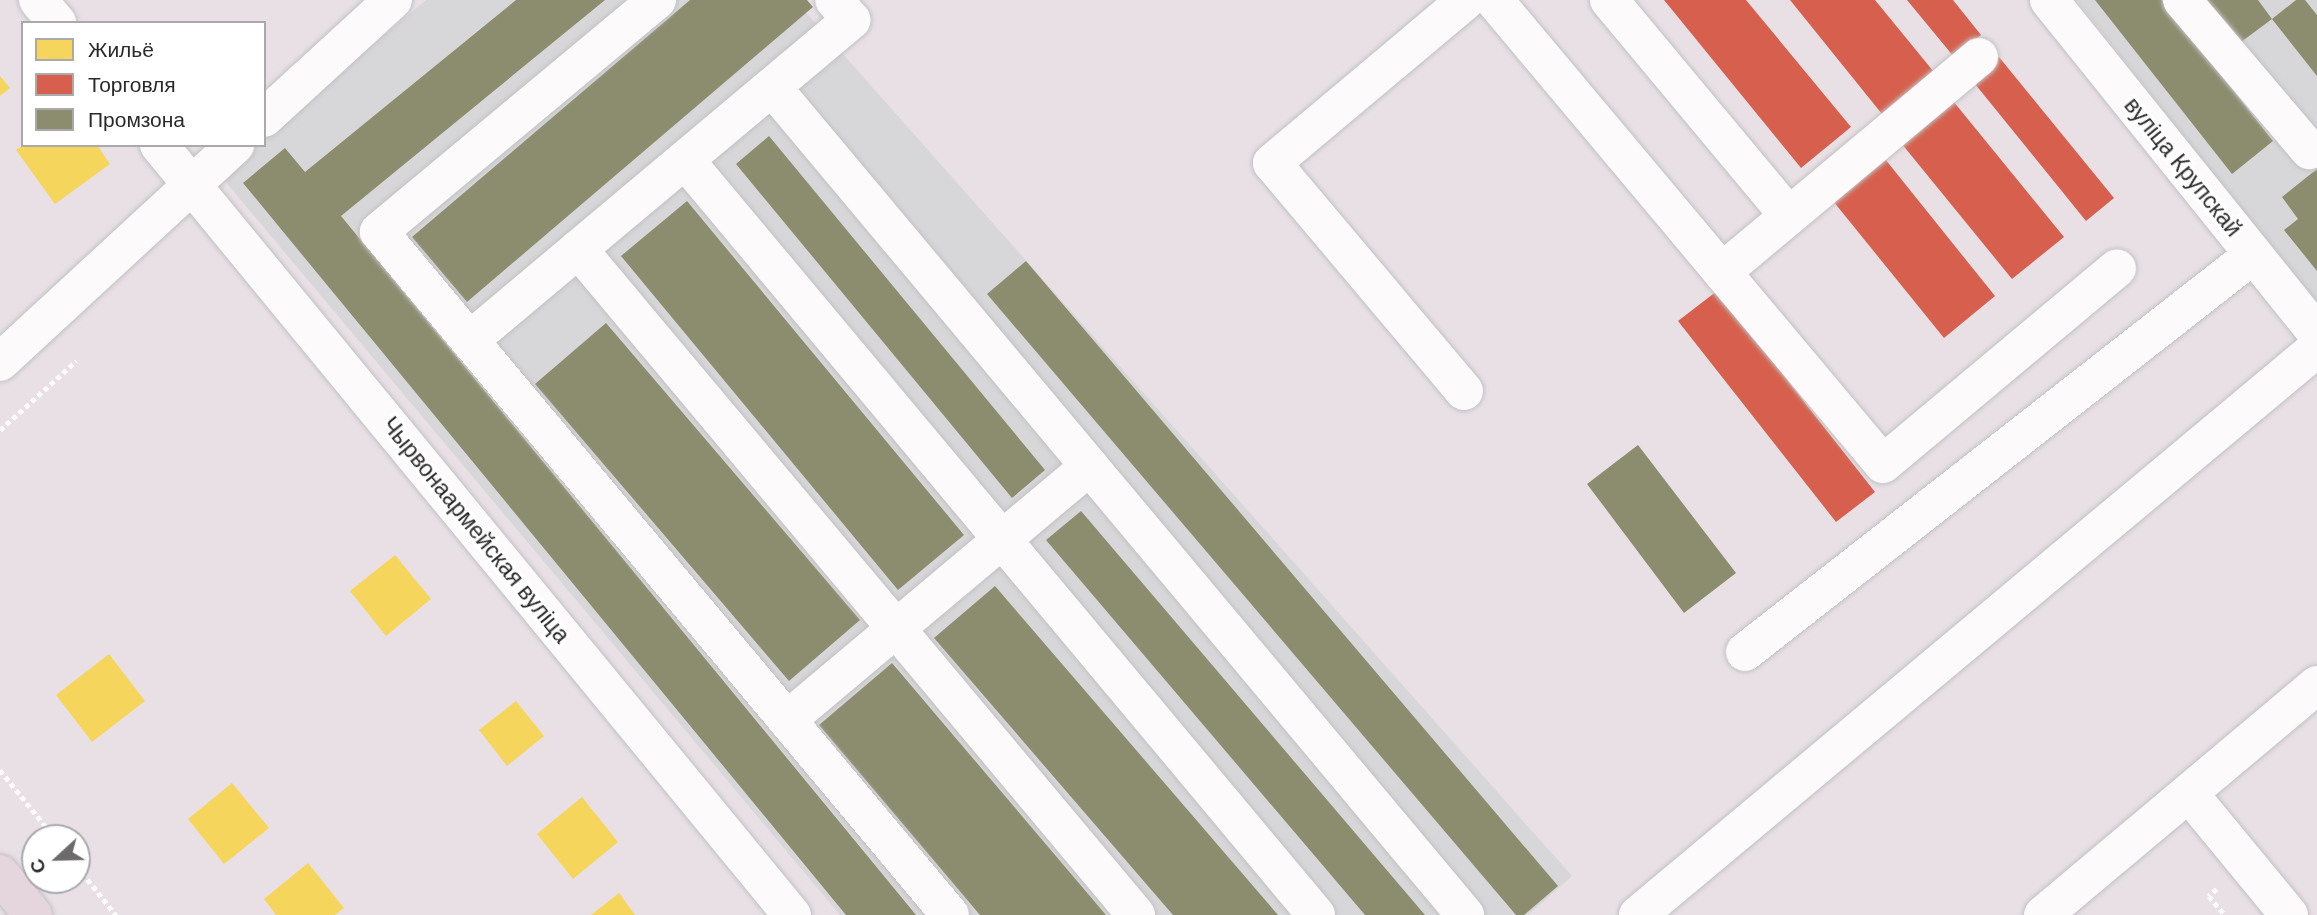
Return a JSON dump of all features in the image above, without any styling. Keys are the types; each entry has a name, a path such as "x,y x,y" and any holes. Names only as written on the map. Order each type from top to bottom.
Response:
{"main road":[{"path":"0,874 33,915"}],"street":[{"path":"38,0 55,21"},
{"path":"266,116 393,0"},
{"path":"657,0 379,232 950,915"},
{"path":"470,340 851,20 834,0"},
{"path":"1464,391 1272,163 1466,0"},
{"path":"1494,0 1883,464 2117,268"},
{"path":"1609,0 1789,216"},
{"name":"вуліца Крупскай","path":"2049,0 2317,333"},
{"path":"2182,0 2309,150"},
{"path":"1722,272 1979,57"},
{"path":"772,87 1465,915"},
{"name":"Чырвонаармейская вуліца","path":"161,147 792,915"},
{"path":"0,362 233,147"},
{"path":"685,160 1316,915"},
{"path":"578,249 1136,915"},
{"path":"1745,652 2253,255"},
{"path":"1638,915 2317,348"},
{"path":"787,720 1090,466"},
{"path":"2043,915 2191,796 2317,685"},
{"path":"2191,796 2289,915"}],"path":[{"path":"0,430 76,361"},
{"path":"0,770 44,824"},
{"path":"91,884 116,915"}],"shaded area":[{"path":"426,0 795,0 1572,876 1528,915 840,915 219,174 251,147 266,147 266,134"},
{"path":"2077,0 2317,0 2317,307 2244,214"}],"building: Жильё":[{"path":"0,76 10,88 0,96"},
{"path":"21,146 98,147 110,164 55,204 16,150"},
{"path":"395,555 431,599 386,636 350,591"},
{"path":"109,654 145,701 92,742 56,695"},
{"path":"516,701 544,736 507,766 479,730"},
{"path":"232,783 269,828 224,864 188,819"},
{"path":"582,797 618,842 573,879 537,834"},
{"path":"308,863 344,908 335,915 276,915 264,899"},
{"path":"619,893 635,915 591,915"}],"building: Торговля":[{"path":"1664,0 1746,0 1851,127 1801,168"},
{"path":"1790,0 1875,0 1938,77 1886,119"},
{"path":"1907,0 1953,0 1981,35 1954,57"},
{"path":"1999,57 2114,198 2086,221 1971,79"},
{"path":"1949,96 2064,237 2012,279 1897,138"},
{"path":"1881,154 1995,296 1944,338 1829,196"},
{"path":"1717,291 1875,492 1836,522 1678,321"}],"building: Промзона":[{"path":"516,0 605,0 341,216 916,915 846,915 243,183 285,148 305,172"},
{"path":"690,0 807,0 813,7 467,302 412,237"},
{"path":"2095,0 2162,0 2273,141 2232,174"},
{"path":"2203,0 2258,0 2272,19 2237,45"},
{"path":"2296,0 2305,0 2317,15 2317,76 2272,19"},
{"path":"769,136 1045,470 1012,498 736,164"},
{"path":"2317,169 2317,271 2284,230 2298,219 2282,197"},
{"path":"687,201 964,535 898,590 621,256"},
{"path":"1026,261 1558,886 1524,915 1516,915 987,294"},
{"path":"606,323 860,620 789,681 535,384"},
{"path":"1638,445 1736,573 1684,613 1587,484"},
{"path":"1081,511 1425,915 1365,915 1046,540"},
{"path":"995,586 1278,915 1173,915 934,638"},
{"path":"892,663 1106,915 980,915 819,725"}]}
